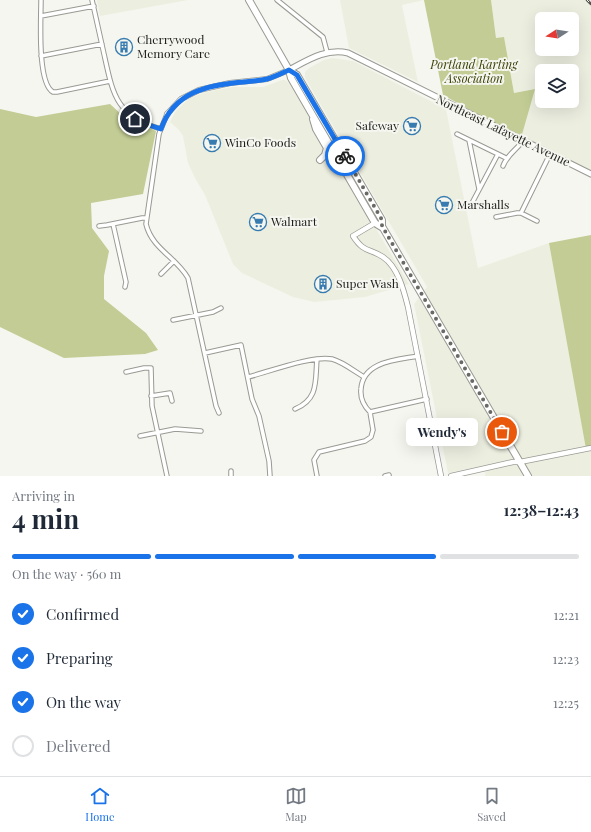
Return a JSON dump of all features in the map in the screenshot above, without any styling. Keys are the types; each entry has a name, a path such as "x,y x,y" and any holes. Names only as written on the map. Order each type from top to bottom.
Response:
{"highway":[{"path":"249,0 289,70 291,78 315,117 337,158 528,476"},
{"path":"289,70 297,75 382,220 378,224"},
{"path":"310,110 315,126 327,148 325,155 320,160"},
{"path":"315,117 320,122 336,148 339,151 342,151"},
{"path":"337,158 343,160 350,172 357,177"}],"main road":[{"name":"Northeast Lafayette Avenue","path":"289,70 311,58 327,52 341,52 355,56 591,174"}],"street":[{"path":"41,0 41,56 48,88 51,91 57,92 110,81"},
{"path":"92,0 110,81 116,97 124,110 135,119 161,129"},
{"path":"277,0 323,37 327,52"},
{"path":"41,16 94,6"},
{"path":"41,56 102,44"},
{"path":"219,413 188,278 174,261 152,239 148,232 146,218 161,129 167,114 181,99 202,89 230,83 267,79 289,70"},
{"path":"457,134 506,158"},
{"path":"469,140 479,189"},
{"path":"503,166 506,158 515,151 523,141"},
{"path":"472,203 498,154"},
{"path":"521,213 550,154"},
{"path":"496,217 521,213 537,221"},
{"path":"99,226 146,218"},
{"path":"113,224 126,282 125,287"},
{"path":"378,224 353,236 363,249 385,258 393,268 406,298 441,476"},
{"path":"161,274 174,261"},
{"path":"173,320 221,308"},
{"path":"205,353 241,345 252,399 259,416 269,461 270,476"},
{"path":"317,476 314,460 315,456 319,452 365,441 371,437 373,430 370,412 365,407 360,394 364,377 370,370 381,363 418,356"},
{"path":"248,377 295,364 325,358 337,361 364,377"},
{"path":"295,409 305,405 313,395 317,359"},
{"path":"126,372 151,368 152,406 167,476"},
{"path":"151,396 170,393 172,401"},
{"path":"370,412 427,399"},
{"path":"140,436 181,428 201,431"},
{"path":"419,441 434,438"},
{"path":"451,476 513,462 520,462 591,448"},
{"path":"231,471 231,476"}],"shaded area":[{"path":"97,0 188,0 100,16"},
{"path":"340,0 424,0 402,5 418,82 349,48"},
{"path":"491,0 591,0 591,172 521,138 534,89 514,93 504,38 496,38"},
{"path":"333,58 353,61 446,109 478,268 549,243 586,451 591,451 591,476 485,476 486,465 448,473 414,304 427,287 305,78 305,72 309,68 324,60"},
{"path":"282,80 289,83 409,284 365,297 314,302 293,297 242,273 233,264 205,195 188,163 183,136 170,122 175,112 188,99 203,93 232,87 263,87"}],"green space":[{"name":"Portland Karting Association","path":"424,0 491,0 496,38 504,37 514,93 535,89 521,138 443,95"},
{"path":"110,104 122,115 156,131 143,194 91,203 92,228 109,251 104,276 104,299 146,333 158,350 145,354 64,358 0,327 0,109 36,117"},
{"path":"591,235 591,448 586,449 549,243"}],"railway":[{"path":"587,0 591,4"}],"way so far":[{"path":"345,156 382,220 382,226 502,432"}],"place":[{"name":"Cherrywood Memory Care","path":"124,47"},
{"name":"Safeway","path":"412,126"},
{"name":"WinCo Foods","path":"212,143"},
{"name":"Marshalls","path":"444,205"},
{"name":"Walmart","path":"258,222"},
{"name":"Super Wash","path":"323,284"},
{"name":"Wendy's","path":"502,432"}],"route":[{"path":"135,119 161,129 167,114 171,109 181,99 191,93 230,83 267,79 289,70 297,75 345,156"}]}
